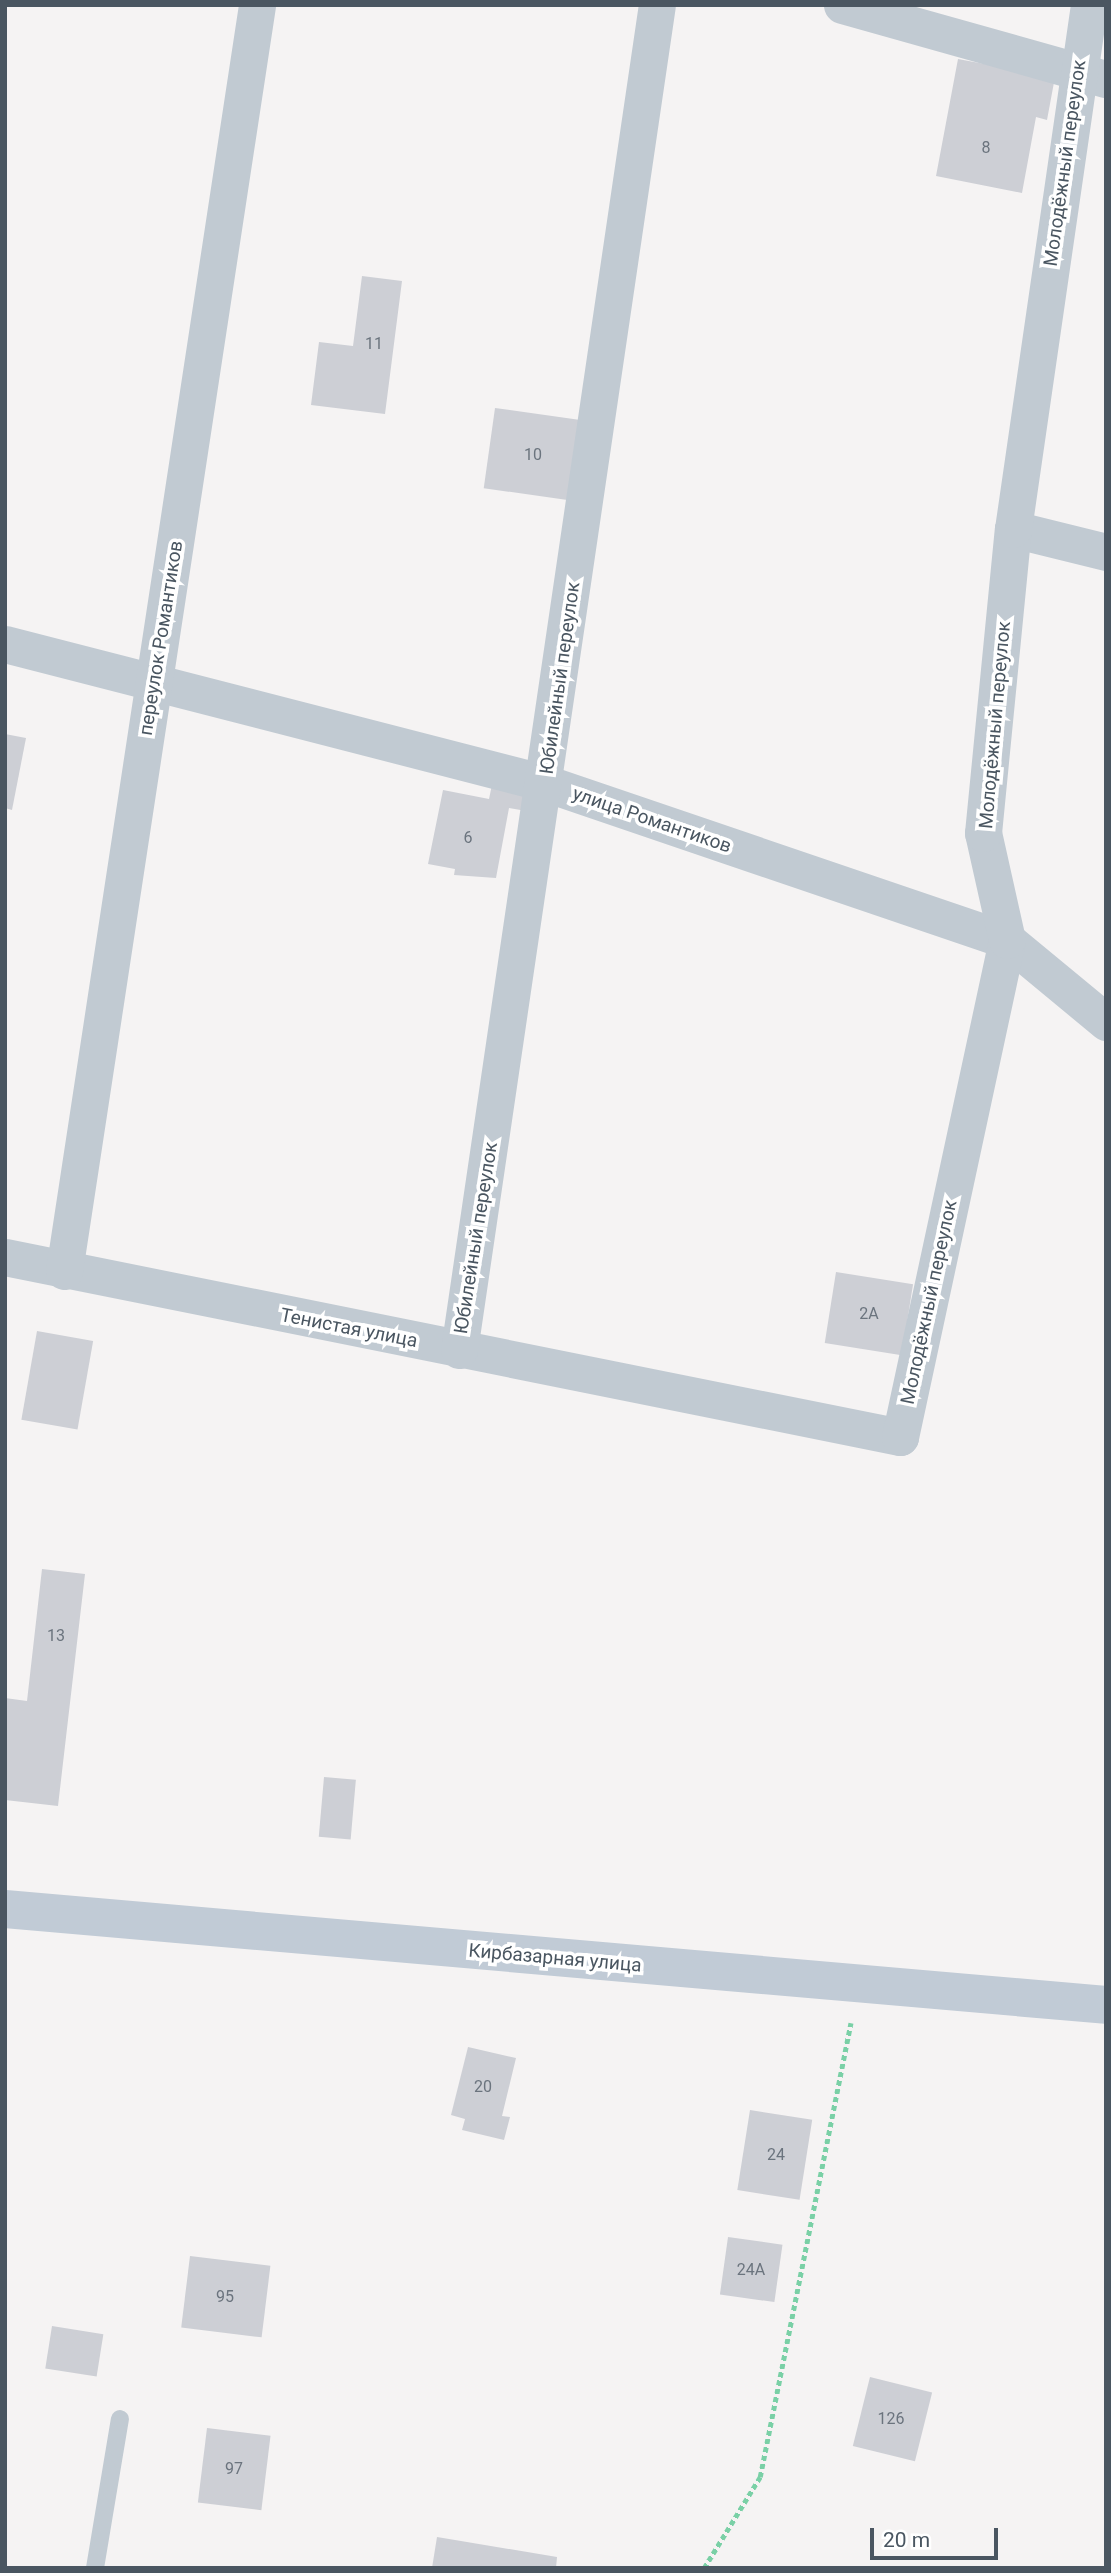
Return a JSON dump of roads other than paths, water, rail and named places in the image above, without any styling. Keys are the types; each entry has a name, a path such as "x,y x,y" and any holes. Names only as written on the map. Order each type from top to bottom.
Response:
{"street":[{"name":"переулок Романтиков","path":"64,1271 257,5"},
{"name":"Юбилейный переулок","path":"459,1350 545,783 657,5"},
{"path":"842,5 1092,74"},
{"name":"Молодёжный переулок","path":"900,1437 1007,940 983,833 1013,529 1092,74 1089,5"},
{"path":"1013,529 1106,552"},
{"name":"улица Романтиков","path":"5,644 153,685 545,783 1007,940 1106,1023"},
{"name":"Тенистая улица","path":"5,1257 900,1437"},
{"name":"Кирбазарная улица","path":"5,1909 1106,2005"}],"lane":[{"path":"95,2568 120,2420"}]}
